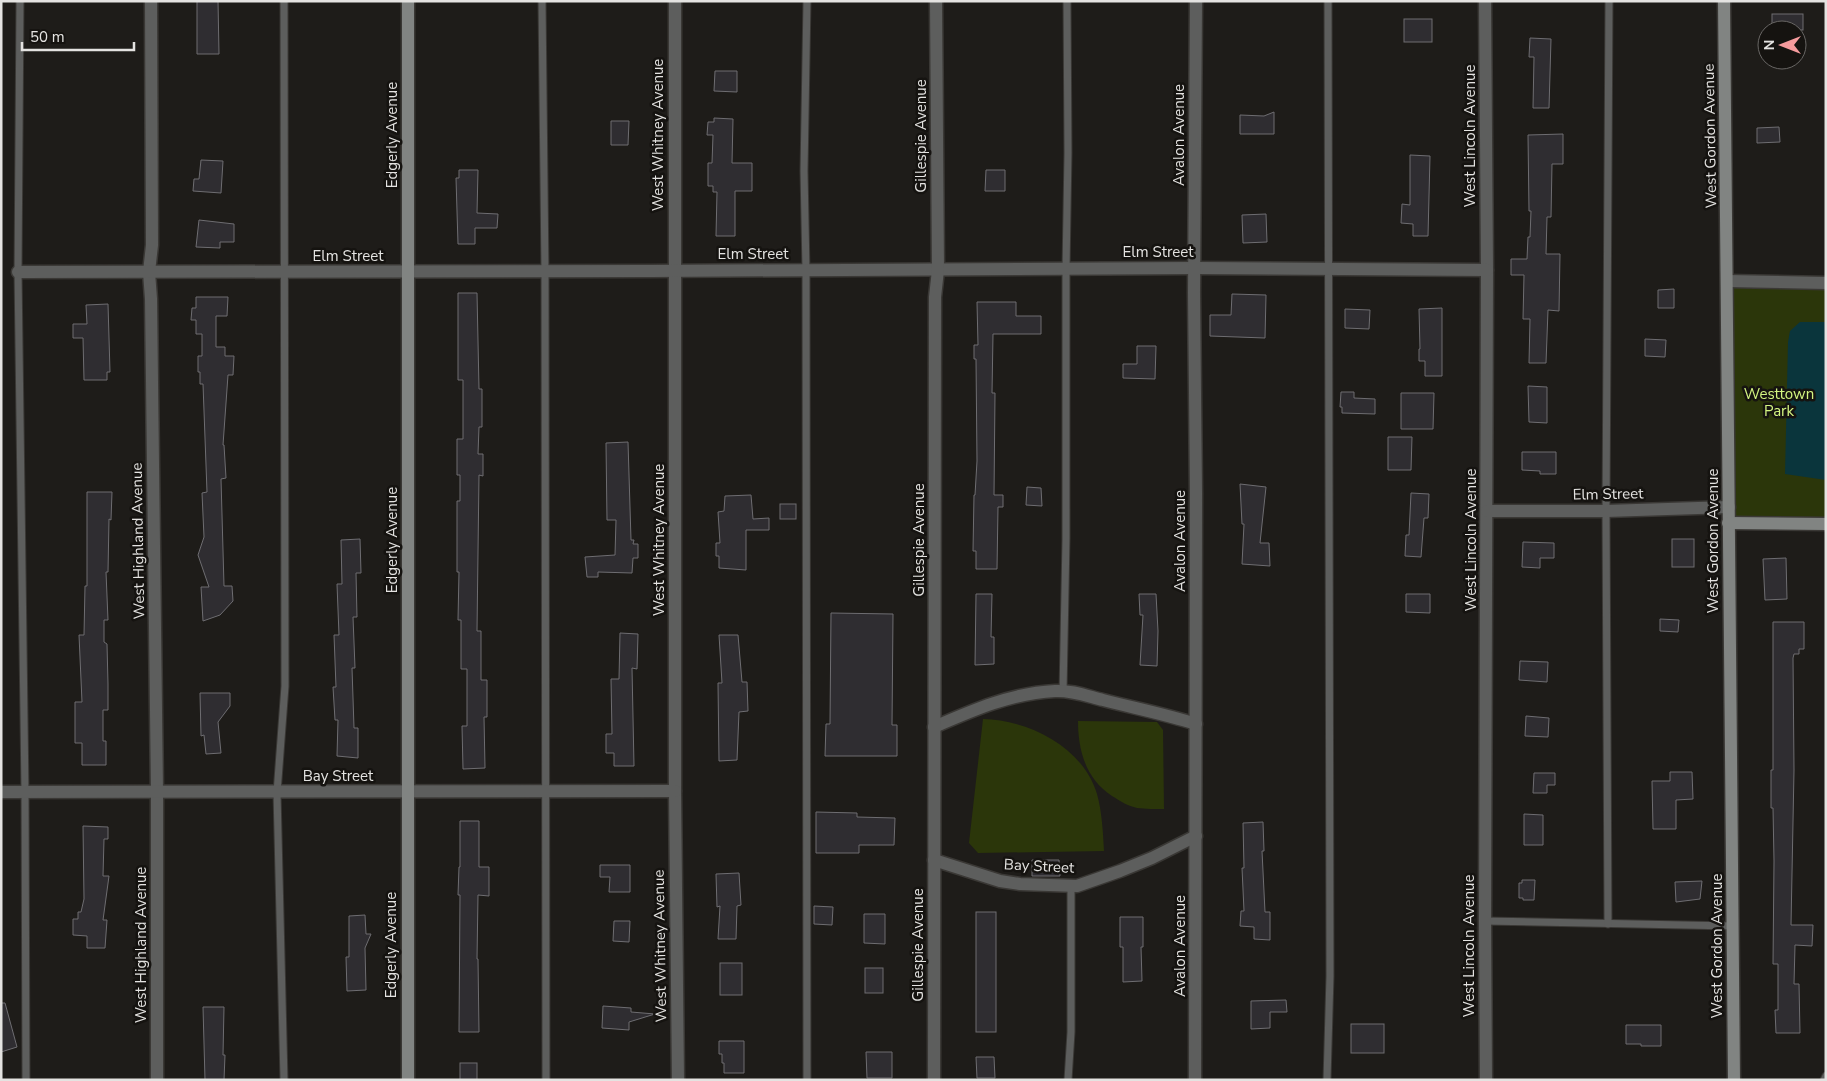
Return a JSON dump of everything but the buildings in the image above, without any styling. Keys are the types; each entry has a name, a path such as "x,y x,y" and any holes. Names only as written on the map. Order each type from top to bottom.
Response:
{"street":[{"name":"West Highland Avenue","path":"151,1 152,245 149,272 151,299 157,792 158,1080"},
{"name":"Edgerly Avenue","path":"408,1 408,1080"},
{"name":"West Whitney Avenue","path":"674,1 675,791 678,1080"},
{"name":"Gillespie Avenue","path":"934,1080 935,297 938,270 936,1"},
{"name":"Avalon Avenue","path":"1195,1080 1196,1"},
{"name":"West Lincoln Avenue","path":"1485,1 1487,270 1486,1080"},
{"name":"West Gordon Avenue","path":"1724,1 1734,1080"},
{"name":"Elm Street","path":"18,272 545,272 1195,268 1487,270"},
{"path":"1728,281 1826,283"},
{"name":"Elm Street","path":"1487,511 1606,511 1729,507"},
{"path":"1728,523 1826,524"},
{"path":"934,727 1006,699 1038,693 1063,692 1081,694 1196,724"},
{"name":"Bay Street","path":"1,792 408,793 675,791"},
{"name":"Bay Street","path":"934,860 1000,881 1020,884 1077,886 1152,858 1196,836"}],"lane":[{"path":"20,1 18,272 25,792 26,1080"},
{"path":"284,1 285,686 277,793 284,1080"},
{"path":"542,1 545,272 546,1080"},
{"path":"807,1 804,172 806,270 807,1080"},
{"path":"1063,692 1066,539 1067,1"},
{"path":"1327,1080 1330,976 1328,1"},
{"path":"1608,924 1606,511 1609,1"},
{"path":"1068,1080 1071,1032 1071,886"},
{"path":"1485,921 1734,926"}],"green space":[{"name":"Westtown Park","path":"1731,285 1826,287 1826,519 1734,519"},
{"path":"983,719 1001,721 1036,731 1052,739 1080,763 1090,777 1097,794 1104,851 978,853 969,843"},
{"path":"1078,721 1157,722 1163,730 1164,809 1144,809 1127,805 1103,789 1090,773 1085,763 1078,732"}],"water":[{"path":"1800,322 1826,322 1826,480 1785,474 1788,342 1790,331"}]}
